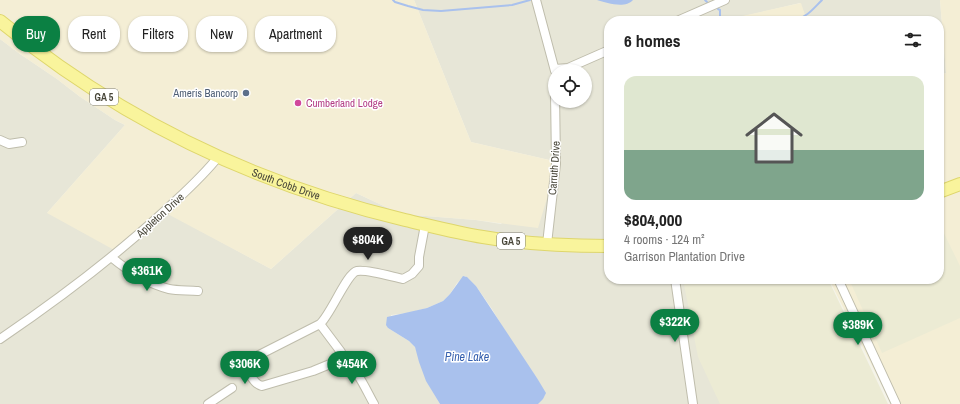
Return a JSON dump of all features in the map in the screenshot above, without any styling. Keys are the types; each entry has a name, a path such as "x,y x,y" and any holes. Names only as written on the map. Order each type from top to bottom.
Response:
{"main road":[{"name":"South Cobb Drive","path":"0,21 100,95 169,134 258,175 301,191 353,207 425,225 483,237 547,244 604,246"},
{"path":"944,190 960,184"}],"street":[{"path":"536,0 553,64"},
{"path":"688,16 725,0"},
{"path":"577,64 604,52"},
{"name":"Carruth Drive","path":"547,244 556,164 555,108"},
{"path":"0,140 8,144 22,142"},
{"name":"Appleton Drive","path":"0,339 111,257 148,226 206,172 218,157"},
{"path":"320,324 341,352 340,356 335,362 268,384 258,385 254,381 248,366 250,361 320,324 341,292 347,279 356,271 364,271 404,279 412,274 419,266 419,257 425,225"},
{"path":"111,257 128,271 150,283 170,289 198,291"},
{"path":"676,284 692,404"},
{"path":"840,284 896,404"},
{"path":"340,356 347,360 374,404"},
{"path":"208,404 232,388"}],"shaded area":[{"path":"0,0 414,0 471,142 558,162 538,228 476,220 401,214 356,193 271,269 162,211 116,251 47,213 125,125 79,96 17,52 60,52 60,16 12,16 12,48 0,39"},
{"path":"414,0 940,0 941,16 805,16 800,3 744,16 604,16 604,284 697,284 738,404 538,404 545,395 537,378 511,341 476,286 465,276 457,283 450,294 443,301 427,308 408,313 391,315 388,328 409,341 415,347 430,387 440,404 0,404 0,39 12,48 12,52 17,52 79,96 125,125 47,213 162,210 271,269 356,193 401,214 476,220 501,224 558,162 471,142"},
{"path":"940,0 960,0 960,404 891,404 831,284 944,284 944,74 946,73 944,16 941,16"},
{"path":"801,3 805,16 742,16"},
{"path":"944,49 946,73 944,74"},
{"path":"944,233 960,266 960,318 882,353 851,284 944,284"},
{"path":"684,284 830,284 888,404 720,404 698,357"}],"water":[{"path":"597,0 633,0 630,3 621,5"},
{"name":"Pine Lake","path":"463,276 467,277 476,286 546,393 538,404 440,404 426,381 415,347 386,325 387,317 427,308 443,301"}],"waterway":[{"path":"393,0 395,2 423,10 441,11 512,5 530,0"},
{"path":"804,16 822,0"},
{"path":"718,9 720,10 720,16"}],"place":[{"name":"Ameris Bancorp","path":"246,93"},
{"name":"Cumberland Lodge","path":"298,103"}]}
